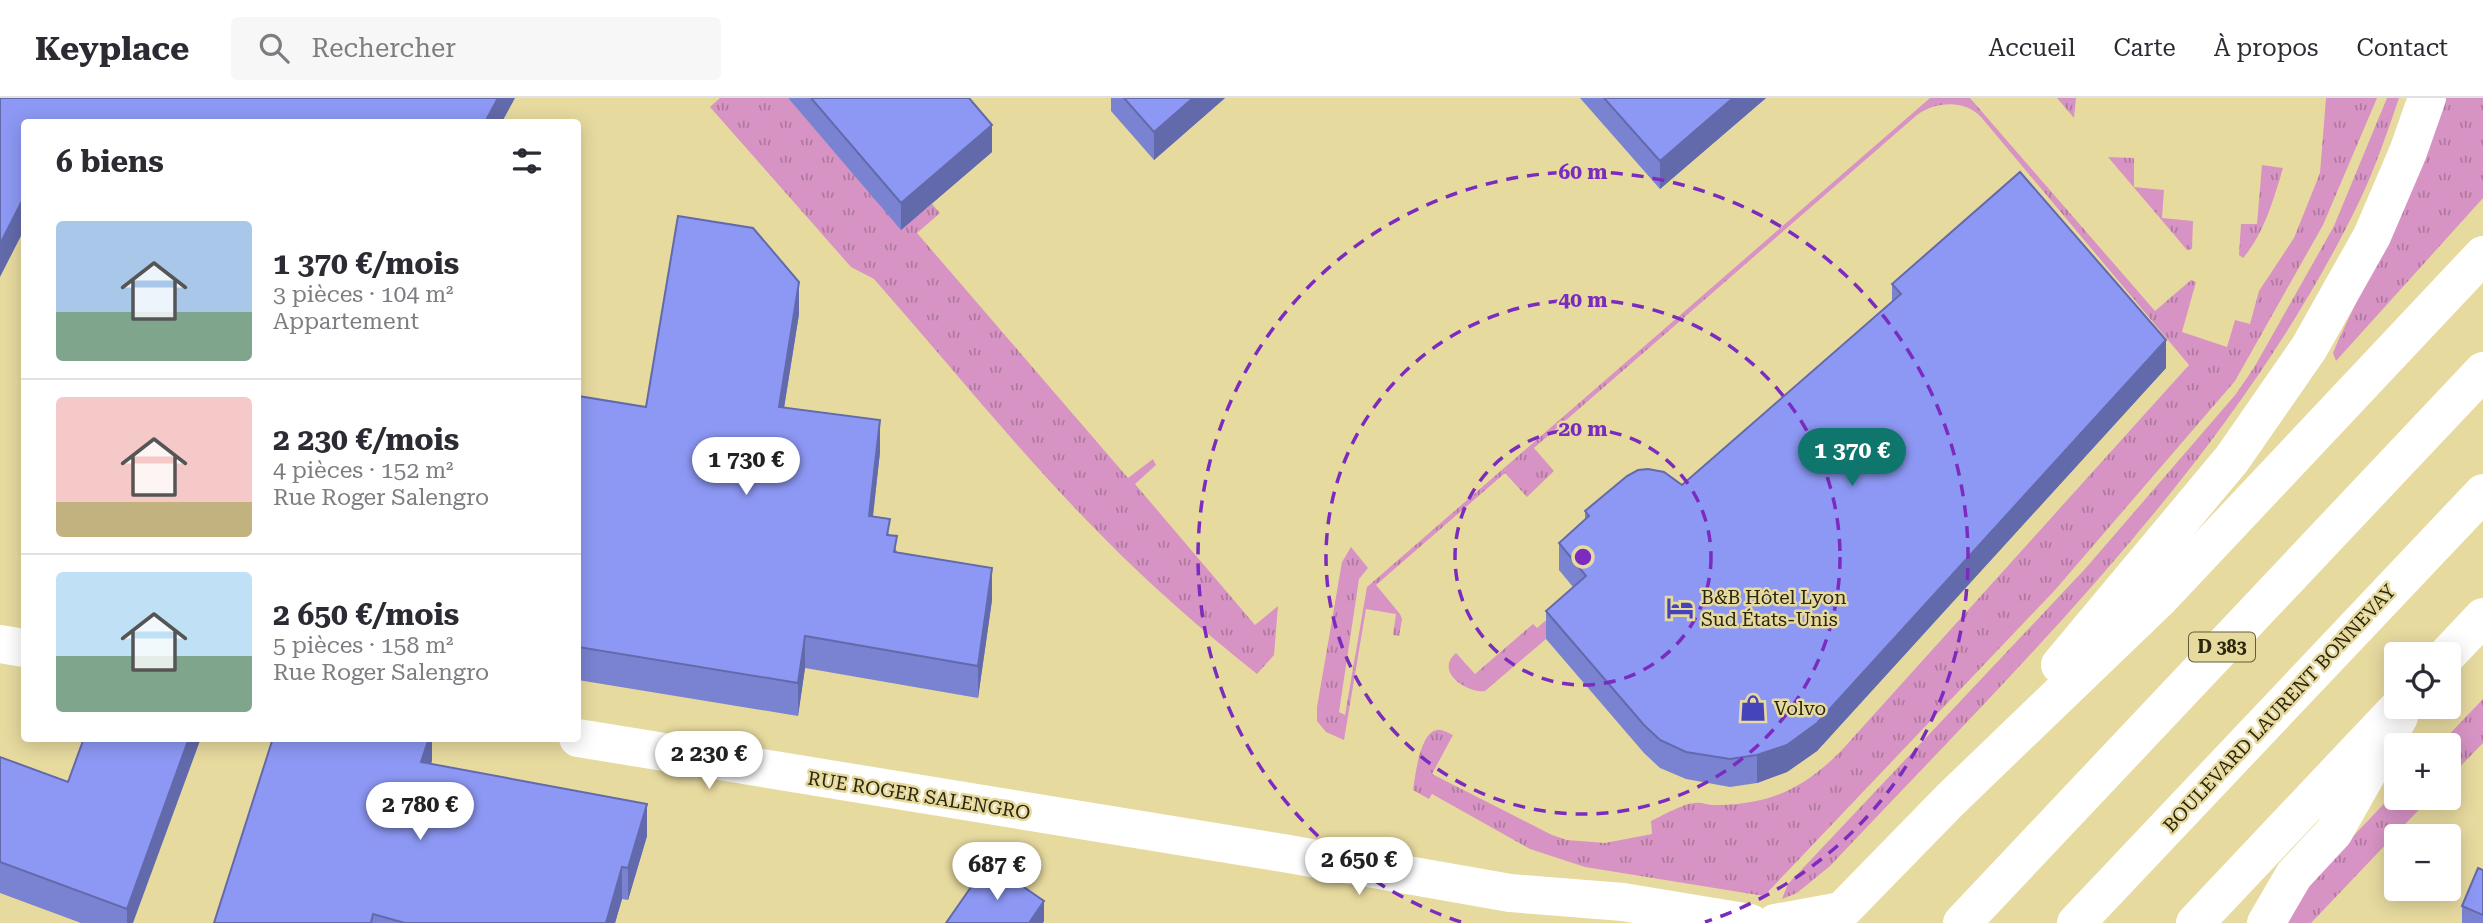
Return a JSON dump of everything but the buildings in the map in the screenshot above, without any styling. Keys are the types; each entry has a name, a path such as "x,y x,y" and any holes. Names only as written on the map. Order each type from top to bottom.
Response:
{"main road":[{"path":"1951,800 2232,459 2309,348 2372,236 2408,152 2427,98"},
{"path":"1775,923 1835,917 1951,800 2161,597 2483,256"},
{"name":"D 383","path":"1962,923 2483,371"},
{"name":"BOULEVARD LAURENT BONNEVAY","path":"2076,923 2483,493"},
{"path":"2460,642 2482,619"},
{"path":"0,644 21,648"},
{"path":"2195,923 2388,719"},
{"path":"2266,923 2294,875 2334,832 2397,719"},
{"name":"RUE ROGER SALENGRO","path":"581,738 1283,853 1510,893 1623,902 1750,923"},
{"name":"RUE ROGER SALENGRO","path":"1510,893 1589,923"}],"green space":[{"path":"720,98 788,98 901,229 932,204 940,213 917,233 1128,478 1153,459 1156,465 1135,484 1255,625 1278,606 1274,655 1257,674 1159,591 1073,506 874,279 851,267 710,107"},
{"path":"1930,98 1970,98 2155,311 2191,280 2196,282 2182,332 2227,347 2235,320 2250,324 2259,291 2294,238 2320,173 2326,98 2377,98 2323,225 2235,381 2055,590 1764,896 1585,867 1530,849 1432,794 1429,799 1413,790 1419,756 1426,738 1431,733 1439,730 1453,735 1432,774 1552,835 1567,840 1605,843 1652,834 1651,821 1685,805 1754,801 1799,785 1841,751 2189,365 1981,117 1966,107 1941,105 1917,115 1534,448 1554,471 1527,497 1505,473 1376,585 1400,614 1402,619 1399,636 1393,635 1396,614 1366,609 1344,740 1326,732 1317,721 1317,707 1342,562 1351,547 1368,568 1359,579 1339,712 1345,715 1367,587"},
{"path":"2057,98 2076,98 2074,118"},
{"path":"2387,98 2399,98 2376,164 2359,202 2308,296 2251,386 2188,471 2120,554 1977,712 1830,866 1797,893 1782,899 1788,884 2085,569 2236,394 2255,366 2334,226"},
{"path":"2444,98 2483,98 2483,198 2336,361 2333,353 2425,157"},
{"path":"2108,157 2134,158 2134,187 2164,190 2162,218 2193,221 2192,249 2187,250"},
{"path":"2262,165 2283,168 2263,227 2243,258 2239,255 2241,224 2257,224"},
{"path":"1578,593 1546,639 1485,691 1463,686 1451,675 1450,660 1456,653 1475,674 1533,624 1537,628"},
{"path":"2483,699 2483,743 2461,766 2461,733 2450,733"},
{"path":"2384,804 2384,810 2419,810 2405,824 2384,824 2384,846 2311,923 2288,923 2308,884"}],"place":[{"name":"B&B Hôtel Lyon Sud États-Unis","path":"1680,608"},
{"name":"Volvo","path":"1753,708"}]}
